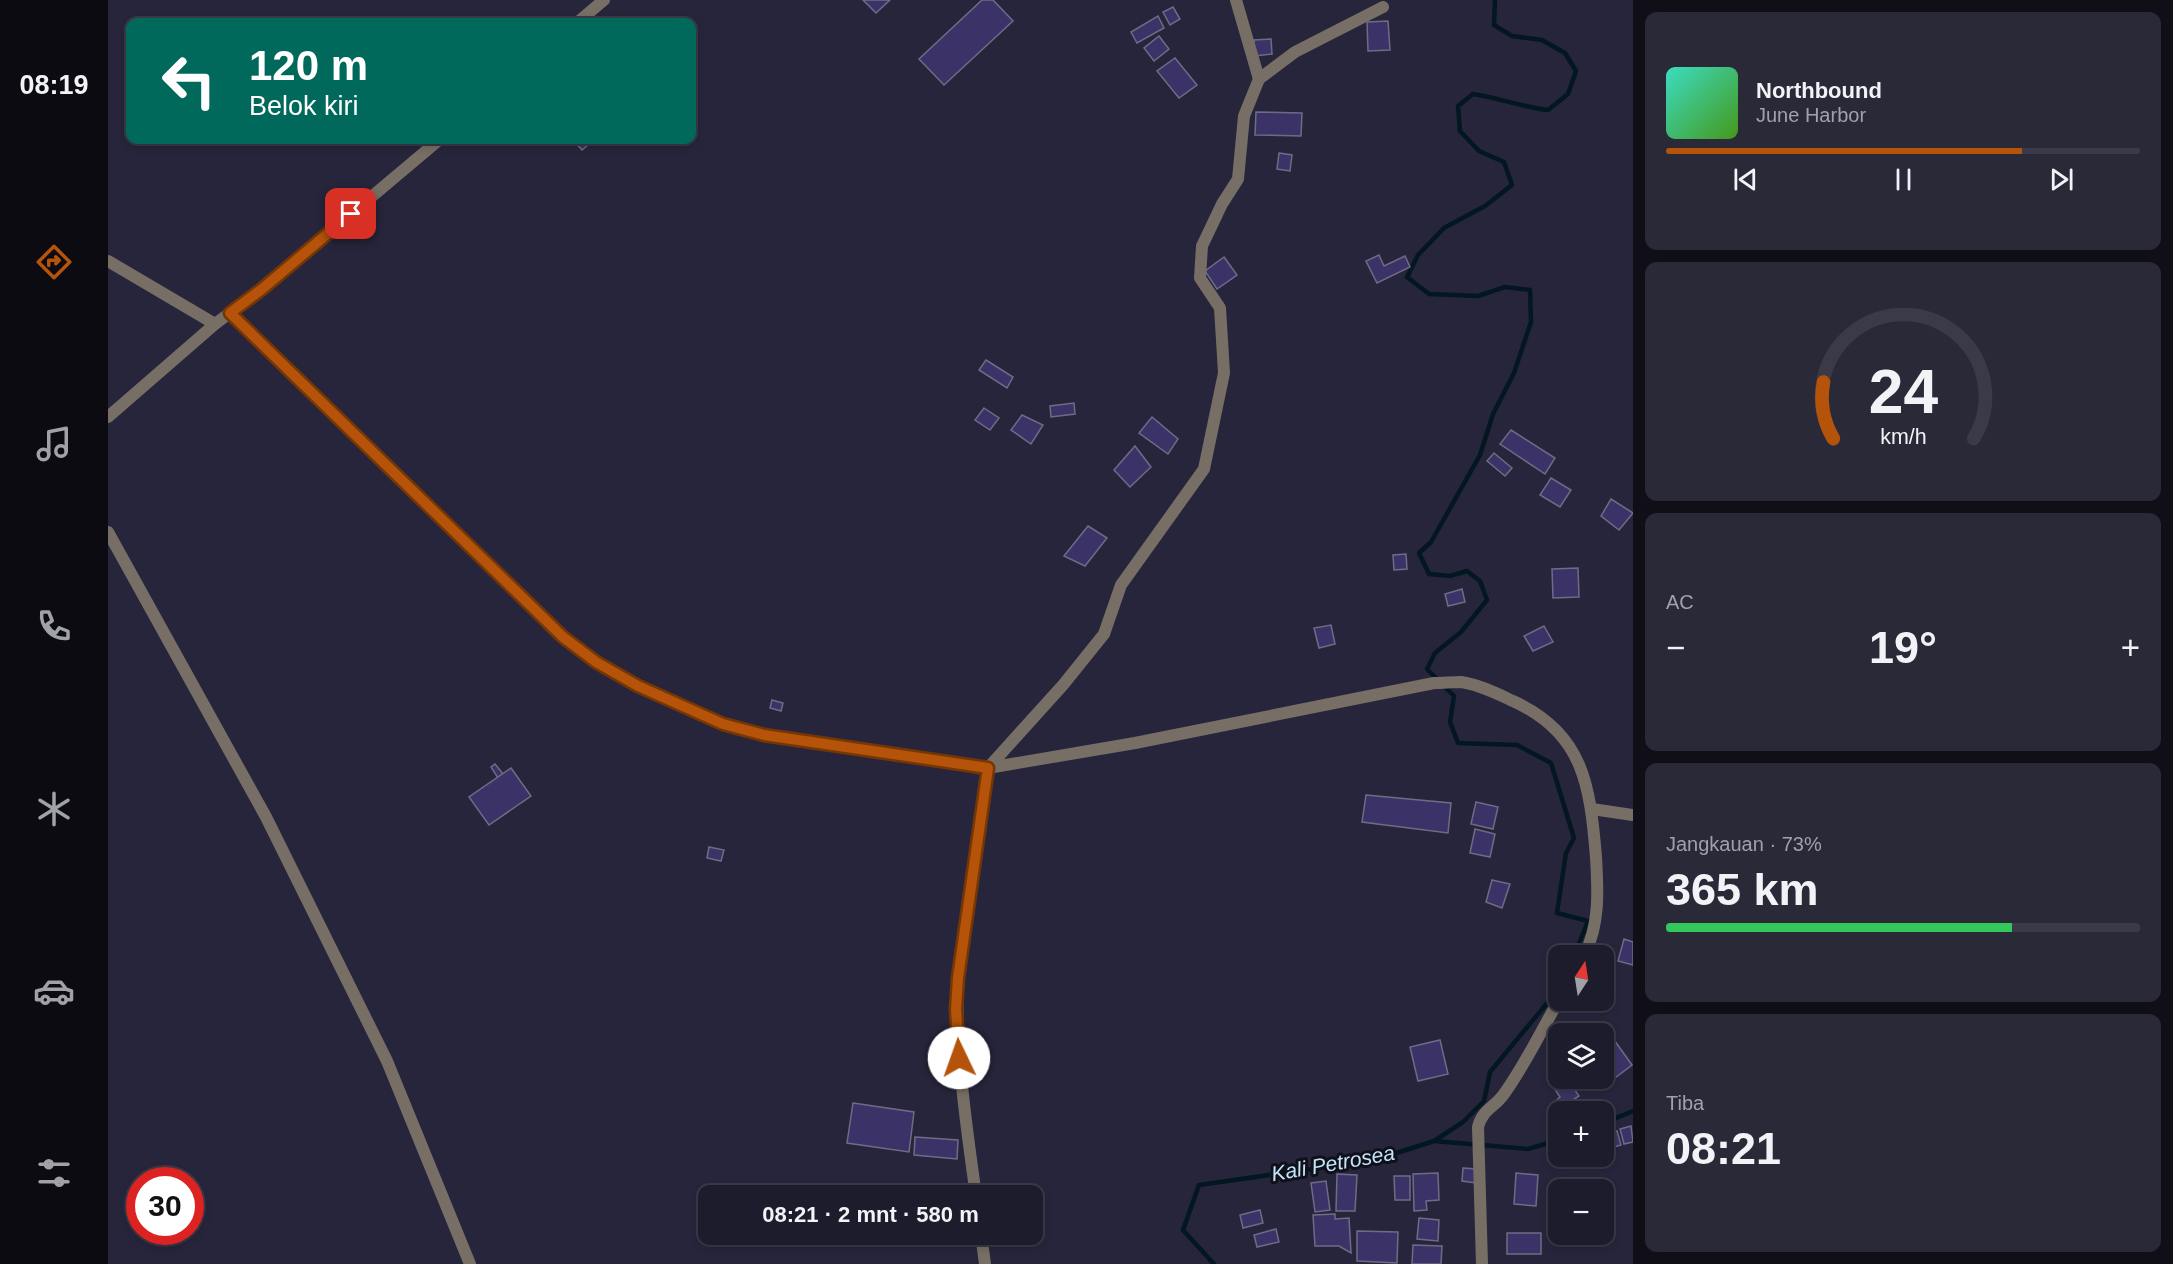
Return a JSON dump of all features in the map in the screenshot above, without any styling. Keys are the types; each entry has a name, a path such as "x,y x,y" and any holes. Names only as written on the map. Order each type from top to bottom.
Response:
{"street":[{"path":"583,18 604,0"},
{"path":"1236,0 1259,79"},
{"path":"975,1185 960,1077 956,1009 958,978 988,768 1063,685 1104,634 1121,585 1204,469 1224,373 1220,308 1200,278 1202,246 1222,204 1238,179 1244,116 1259,79 1295,52 1383,7"},
{"path":"108,417 215,324 262,289 434,144"},
{"path":"108,261 215,324"},
{"path":"230,313 563,637 596,662 638,686 723,724 754,733 862,751 988,768 1136,744 1434,683 1463,682 1496,693 1536,712 1561,734 1576,758 1586,783 1592,809 1598,886 1598,914 1590,945"},
{"path":"108,532 266,817 387,1061 470,1264"},
{"path":"1592,809 1633,815"},
{"path":"1482,1264 1478,1127 1485,1111 1503,1096 1553,1011"},
{"path":"982,1245 985,1264"}],"building":[{"path":"863,0 890,0 876,13"},
{"path":"982,0 993,0 1013,21 944,85 919,59"},
{"path":"1173,7 1180,19 1170,25 1163,12"},
{"path":"1158,16 1164,28 1137,43 1131,32"},
{"path":"1388,21 1390,50 1368,51 1367,22"},
{"path":"1159,36 1169,49 1154,61 1144,48"},
{"path":"1271,39 1272,54 1255,56 1254,40"},
{"path":"1175,58 1197,85 1179,98 1157,71"},
{"path":"1256,112 1302,113 1301,136 1255,135"},
{"path":"577,144 589,144 582,150"},
{"path":"1279,153 1292,155 1290,171 1277,169"},
{"path":"1379,255 1384,266 1405,256 1410,267 1377,283 1366,261"},
{"path":"1224,257 1237,275 1217,289 1205,271"},
{"path":"986,360 1013,377 1007,388 979,370"},
{"path":"1074,403 1075,414 1051,417 1050,406"},
{"path":"984,408 999,418 990,430 975,420"},
{"path":"1022,415 1043,425 1031,444 1011,430"},
{"path":"1152,417 1178,439 1168,454 1139,433"},
{"path":"1511,430 1555,458 1545,474 1500,444"},
{"path":"1135,446 1151,467 1130,487 1114,470"},
{"path":"1494,453 1512,468 1505,476 1487,461"},
{"path":"1551,478 1571,490 1560,507 1540,495"},
{"path":"1611,499 1633,513 1619,530 1601,516"},
{"path":"1088,526 1107,538 1085,566 1064,556"},
{"path":"1406,554 1407,569 1394,570 1393,555"},
{"path":"1578,568 1579,597 1553,598 1552,569"},
{"path":"1462,589 1465,602 1448,606 1445,594"},
{"path":"1331,625 1335,644 1319,648 1314,628"},
{"path":"1544,626 1553,642 1533,651 1524,636"},
{"path":"772,700 783,703 781,711 770,708"},
{"path":"495,764 503,774 498,778 491,767"},
{"path":"511,768 531,796 489,825 469,797"},
{"path":"1366,795 1451,803 1448,833 1362,822"},
{"path":"1476,802 1498,807 1493,829 1471,824"},
{"path":"1475,829 1495,834 1490,857 1470,853"},
{"path":"709,847 724,850 721,861 707,858"},
{"path":"1492,880 1510,884 1502,908 1486,902"},
{"path":"1624,939 1633,942 1633,965 1618,961"},
{"path":"1440,1040 1448,1074 1418,1081 1410,1047"},
{"path":"1614,1040 1632,1065 1615,1078 1614,1076"},
{"path":"1555,1089 1574,1089 1579,1096 1571,1101 1556,1101 1560,1097"},
{"path":"853,1103 914,1112 909,1152 847,1143"},
{"path":"1631,1126 1633,1142 1624,1144 1620,1129"},
{"path":"1617,1131 1621,1145 1614,1147 1614,1132"},
{"path":"915,1137 958,1140 957,1159 914,1155"},
{"path":"1463,1168 1477,1169 1476,1183 1462,1181"},
{"path":"1438,1173 1439,1200 1426,1201 1427,1210 1414,1211 1413,1174"},
{"path":"1516,1173 1538,1175 1536,1206 1514,1204"},
{"path":"1337,1174 1357,1175 1355,1211 1336,1211"},
{"path":"1394,1176 1410,1176 1410,1200 1395,1200"},
{"path":"1326,1181 1330,1210 1315,1212 1311,1183"},
{"path":"1260,1210 1263,1223 1243,1228 1240,1215"},
{"path":"1335,1214 1335,1219 1349,1218 1351,1253 1339,1246 1315,1246 1313,1215"},
{"path":"1419,1218 1439,1220 1438,1241 1417,1239"},
{"path":"1276,1229 1279,1242 1257,1247 1254,1235"},
{"path":"1357,1231 1398,1232 1397,1263 1357,1261"},
{"path":"1507,1233 1541,1233 1541,1254 1507,1254"},
{"path":"1413,1245 1442,1246 1441,1264 1412,1264"}],"waterway":[{"path":"1438,680 1427,669 1435,653 1461,632 1487,600 1480,581 1467,571 1450,576 1429,574 1419,553 1431,542 1480,455 1493,414 1514,373 1531,322 1530,290 1505,287 1478,296 1429,294 1407,277 1418,255 1444,228 1485,206 1512,185 1504,162 1479,151 1460,131 1458,106 1473,94 1548,110 1568,94 1576,71 1565,53 1542,40 1512,36 1494,25 1495,0"},
{"path":"1444,686 1454,696 1450,722 1458,743 1517,745 1551,763 1574,838 1566,853 1557,913 1588,921 1578,945"},
{"path":"1434,1141 1463,1122 1484,1101 1490,1072 1548,1002"},
{"name":"Kali Petrosea","path":"1614,1119 1633,1111"},
{"name":"Kali Petrosea","path":"1214,1264 1183,1230 1199,1185 1375,1160 1434,1141 1528,1149 1548,1143"}],"route":[{"path":"351,214 230,313 563,637 596,662 638,686 723,724 764,735 988,768 958,978 956,1009 959,1058"}]}
